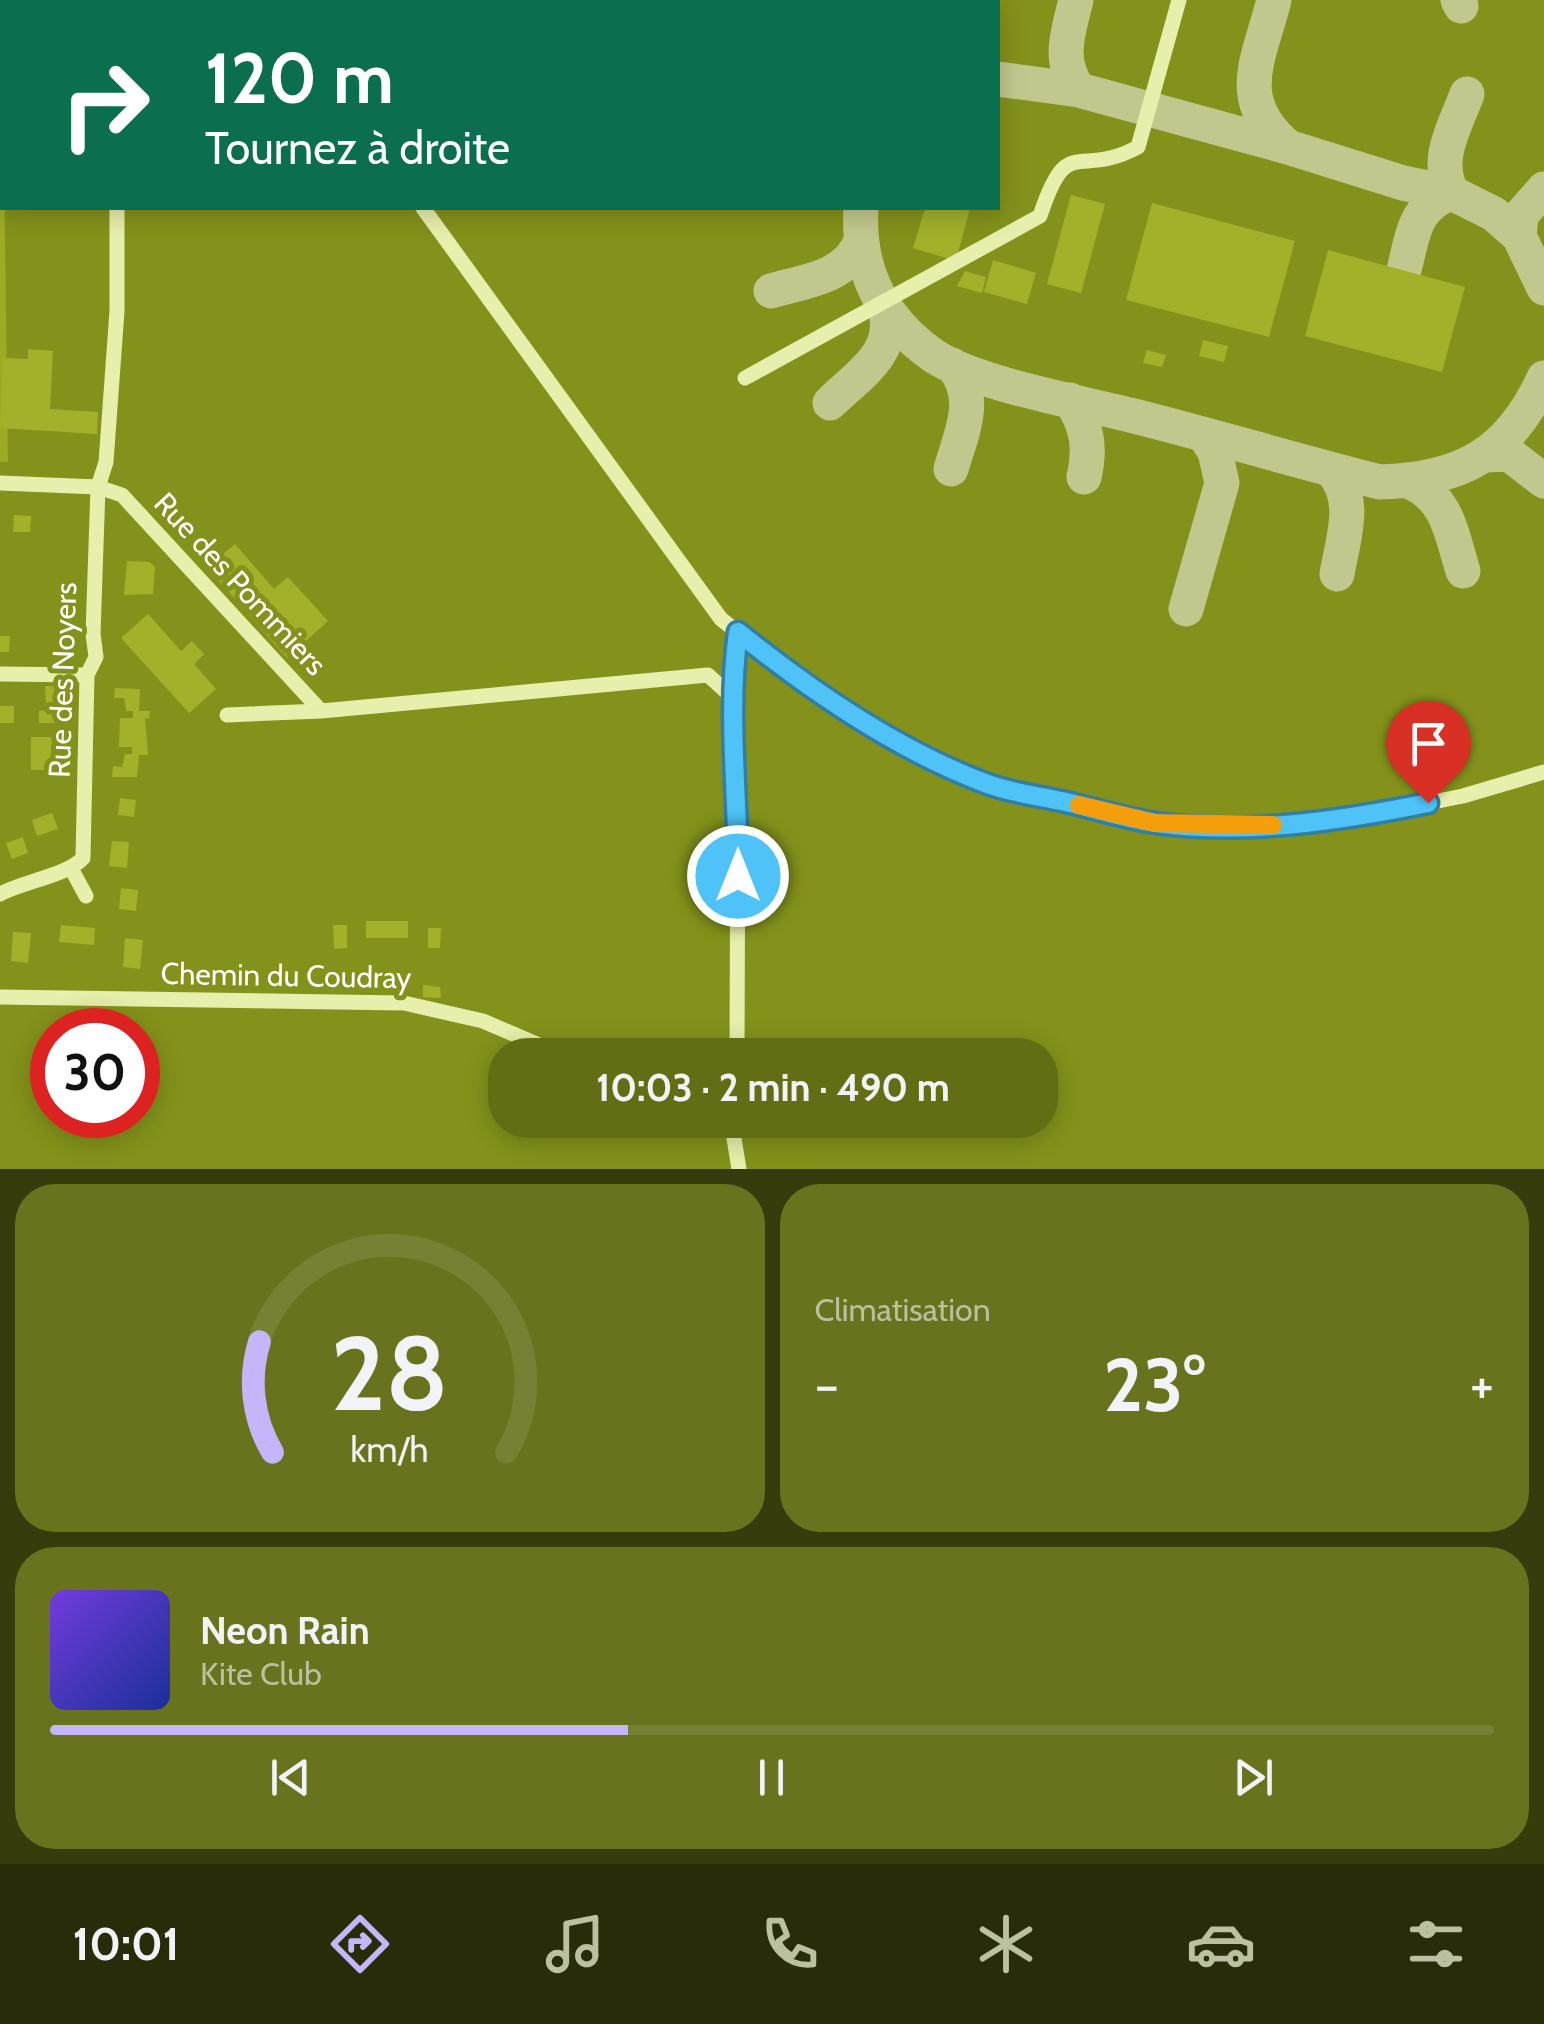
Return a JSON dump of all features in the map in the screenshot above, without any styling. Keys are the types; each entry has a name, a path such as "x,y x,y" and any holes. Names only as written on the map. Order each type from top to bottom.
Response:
{"street":[{"path":"745,378 1040,216 1054,174 1076,160 1112,161 1138,148 1178,0"},
{"name":"Rue des Noyers","path":"72,870 83,858 87,675 96,657 92,634 98,487 106,462 116,330 117,210"},
{"path":"424,210 693,584 738,632 788,672 928,758 987,784 1155,823 1246,827 1358,817 1464,796 1544,772"},
{"path":"0,483 98,487"},
{"name":"Rue des Pommiers","path":"98,487 122,495 322,711"},
{"path":"737,1038 738,769 732,697 738,632"},
{"path":"0,674 87,675"},
{"path":"227,715 322,711 708,674 732,697"},
{"path":"0,894 30,879 72,870 86,896"},
{"name":"Chemin du Coudray","path":"0,997 404,1003 483,1022 521,1038"},
{"path":"734,1138 739,1169"}],"green space":[{"path":"0,210 5,210 8,462 0,462"}],"building":[{"path":"1071,195 1105,204 1081,293 1047,284"},
{"path":"1152,203 1295,241 1269,337 1126,300"},
{"path":"924,210 969,210 956,261 913,248"},
{"path":"1328,250 1465,287 1442,372 1305,336"},
{"path":"993,260 1036,273 1027,304 984,292"},
{"path":"965,271 986,277 982,293 957,286"},
{"path":"1203,340 1228,346 1224,362 1199,356"},
{"path":"28,349 53,351 50,409 98,412 97,434 0,428 3,358 28,359"},
{"path":"1147,350 1166,355 1162,367 1143,363"},
{"path":"14,515 31,516 30,532 13,532"},
{"path":"235,544 274,589 288,577 328,621 287,658 207,567"},
{"path":"127,561 150,562 155,567 153,594 124,595"},
{"path":"148,614 181,651 192,641 204,654 194,664 216,689 189,713 121,638"},
{"path":"0,636 10,636 9,652 0,652"},
{"path":"45,686 59,686 59,723 39,723 39,711 46,710"},
{"path":"115,688 140,689 139,711 150,711 149,719 145,718 148,755 139,755 137,777 112,777 113,766 122,767 125,754 132,754 132,747 119,747 120,718 133,718 133,711 126,711 124,698 114,698"},
{"path":"0,706 14,706 14,723 0,723"},
{"path":"31,737 53,737 49,770 31,770"},
{"path":"120,798 136,800 134,817 118,815"},
{"path":"52,813 58,829 37,836 32,820"},
{"path":"23,837 28,853 12,859 6,843"},
{"path":"112,841 129,842 127,868 109,866"},
{"path":"121,888 138,890 136,911 119,909"},
{"path":"366,921 408,921 408,938 366,938"},
{"path":"61,925 95,928 94,945 59,942"},
{"path":"333,925 347,925 347,948 334,949"},
{"path":"428,928 441,928 440,948 428,948"},
{"path":"13,932 31,933 28,963 11,961"},
{"path":"125,938 143,940 140,969 123,967"},
{"path":"423,985 440,987 441,998 423,997"}],"taxiway":[{"path":"1076,0 1066,57 1079,90"},
{"path":"1274,0 1257,60 1255,96 1260,113 1288,147"},
{"path":"1458,0 1461,6"},
{"path":"1000,79 1079,90 1403,183 1452,193 1494,214 1519,236 1544,288"},
{"path":"1404,270 1422,213 1439,198 1452,193 1445,168 1446,155 1467,94"},
{"path":"1519,236 1521,215 1544,189"},
{"path":"861,210 863,252 876,292 916,342 953,366 1029,391 1380,482 1435,476 1479,458 1515,426 1544,378"},
{"path":"771,291 835,270 861,241"},
{"path":"830,403 880,352 888,327 886,312"},
{"path":"951,469 967,403 960,377 952,365"},
{"path":"1070,400 1086,437 1084,477"},
{"path":"1186,609 1222,483 1215,452 1205,436"},
{"path":"1485,455 1509,454 1544,481"},
{"path":"1330,469 1339,480 1347,505 1337,574"},
{"path":"1408,481 1440,506 1463,571"}],"slow traffic":[{"path":"1079,805 1155,823 1273,825"}],"route":[{"path":"738,876 738,769 731,682 738,632 788,672 872,724 928,758 987,784 1155,823 1246,827 1358,817 1428,803"}]}
